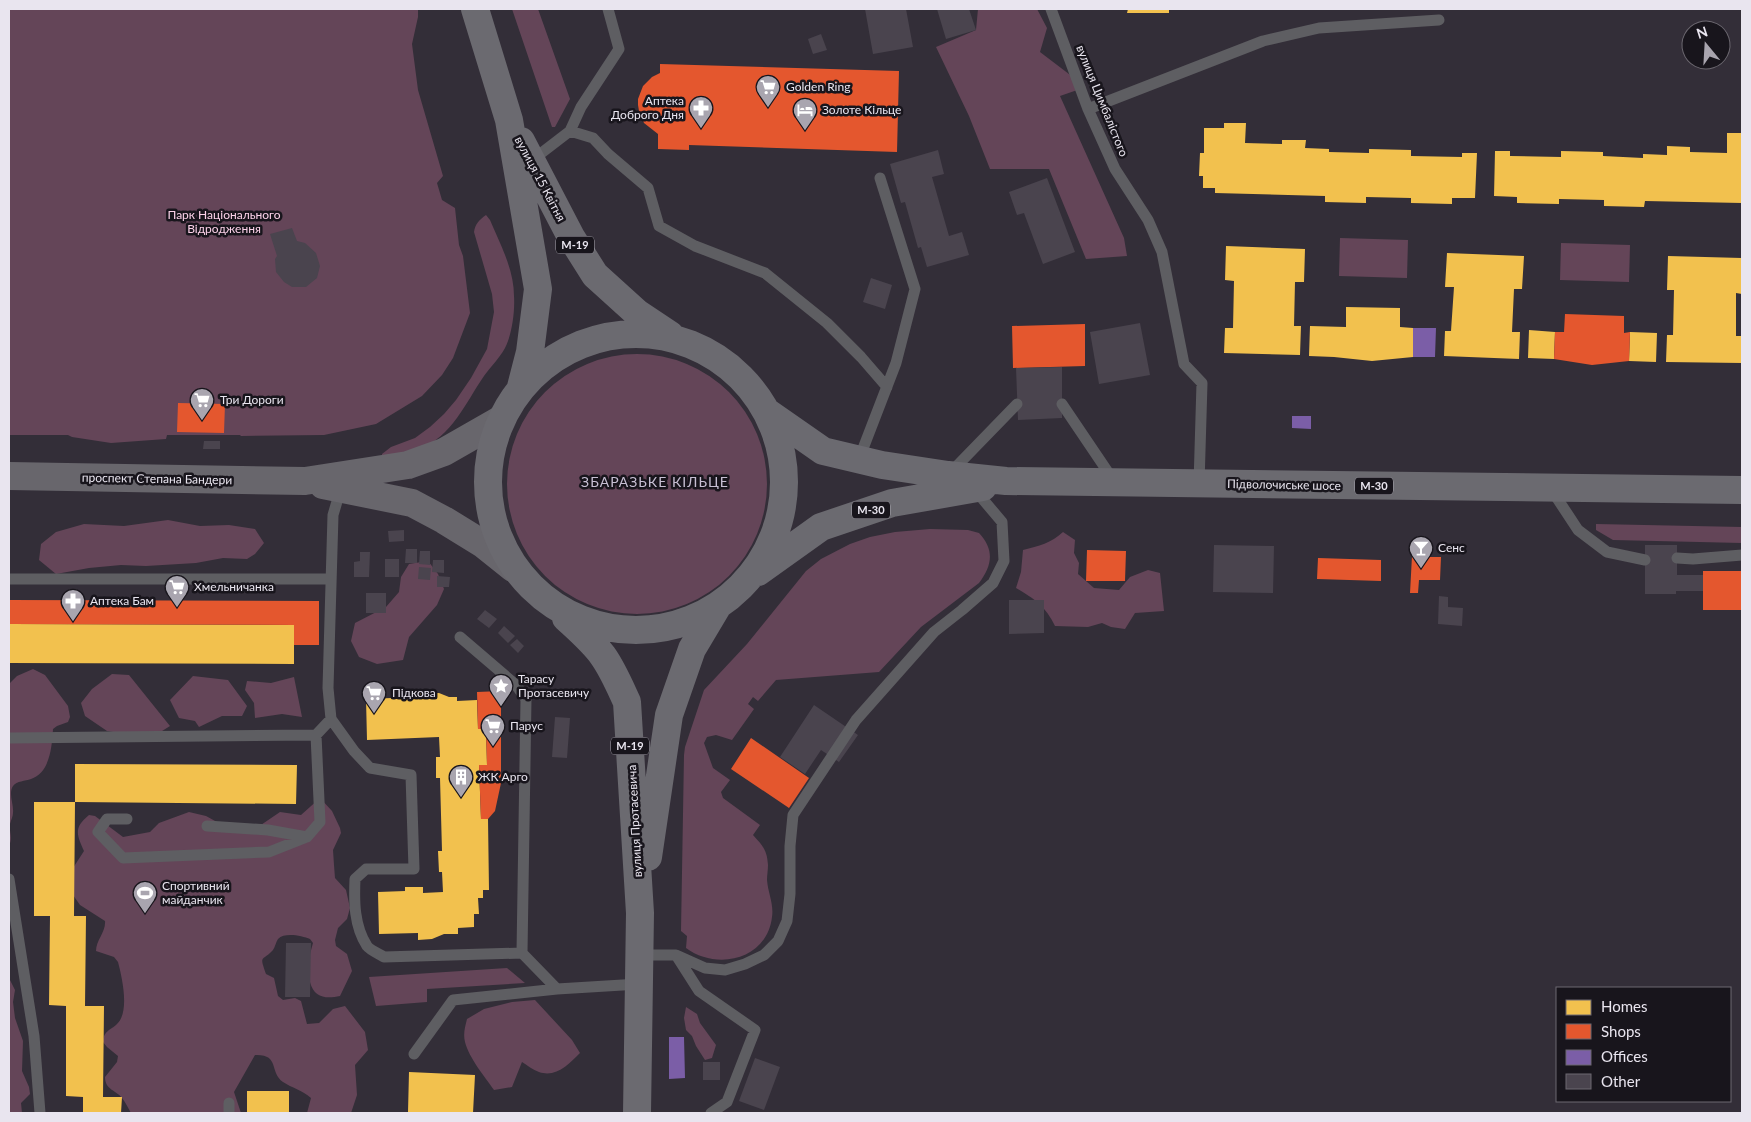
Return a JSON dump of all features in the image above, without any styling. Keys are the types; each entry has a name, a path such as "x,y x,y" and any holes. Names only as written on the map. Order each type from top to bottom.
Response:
{"highway":[{"name":"вулиця 15 Квітня","path":"478,12 510,120 538,288 530,352 521,387"},
{"name":"вулиця 15 Квітня","path":"510,120 571,237 595,275 637,314 677,339"},
{"path":"521,387 546,363 576,346 609,336 643,334 677,339"},
{"name":"М-19","path":"677,339 704,350 729,366 750,387 767,412 782,453 784,497 773,539 750,577 717,606"},
{"name":"М-19","path":"521,387 500,420 487,470 491,522 513,568 552,606"},
{"name":"Підволочиське шосе","path":"767,412 823,451 882,465 1006,482 1742,490"},
{"name":"Підволочиське шосе","path":"750,577 821,527 892,503 1006,482"},
{"path":"552,606 591,625 634,631 678,625 717,606"},
{"name":"вулиця Протасевича","path":"552,606 581,631 603,655 627,702 640,913 637,1113"},
{"name":"вулиця Протасевича","path":"640,913 669,715 692,649 717,606"}],"main road":[{"name":"проспект Степана Бандери","path":"9,476 305,481 408,465 444,452 500,420"},
{"name":"проспект Степана Бандери","path":"305,481 412,503 483,544 513,568"}],"lane":[{"path":"531,161 570,131 581,107 619,49 608,9"},
{"name":"вулиця Цимбалістого","path":"1051,9 1088,109 1115,169 1148,220 1162,252 1184,364 1202,383 1199,484"},
{"path":"1088,109 1263,41 1319,28 1439,20"},
{"path":"570,131 593,138 608,154 648,188 659,226 694,246 765,273 827,323 887,386"},
{"path":"859,459 896,363 916,290 880,178"},
{"path":"948,475 1017,404"},
{"path":"1062,404 1115,483"},
{"path":"1550,487 1578,530 1607,552 1645,560"},
{"path":"341,488 333,515 328,688 331,719 354,752 370,768 411,775 414,869 366,869 354,879 354,903 359,925 368,947 384,957 522,953"},
{"path":"639,955 676,955 705,968 725,970 745,964 764,955 778,941 787,921 793,815 856,720 934,632 993,583 1004,561 1002,522 973,489"},
{"path":"1676,558 1693,559 1742,555"},
{"path":"9,580 331,579"},
{"path":"460,637 516,685 526,699 522,953 557,989"},
{"path":"127,819 107,818 98,832 123,858 269,852 306,837 320,822 316,735 331,719"},
{"path":"9,738 316,735"},
{"path":"207,826 268,830 306,837"},
{"path":"9,879 34,1036 40,1113"},
{"path":"676,955 699,991 755,1030 727,1102 711,1113"},
{"path":"414,1054 453,1000 557,989 639,984"}],"green space":[{"name":"Парк Національного Відродження","path":"9,9 418,9 412,44 418,90 443,176 437,183 442,200 455,208 470,313 453,358 442,375 422,396 376,424 324,435 167,435 166,439 111,443 68,435 9,435"},
{"path":"512,9 538,9 570,99 555,127 552,127"},
{"path":"978,9 1037,9 1047,28 1040,52 1086,87 1060,96 1124,238 1127,256 1086,259 1049,169 990,169 969,116 936,47 976,30"},
{"path":"486,215 506,257 512,276 513,316 511,330 503,352 484,376 457,418 441,436 419,449 382,457 382,454 391,447 415,438 444,414 471,378 487,349 494,312 492,294 474,232 478,222"},
{"path":"1340,238 1408,240 1407,278 1339,276"},
{"path":"1561,243 1630,245 1629,282 1560,280"},
{"name":"ЗБАРАЗЬКЕ КІЛЬЦЕ","path":"637,354 662,357 687,364 709,376 729,392 745,412 757,434 764,459 767,484 764,509 757,534 745,556 729,576 709,592 687,604 662,611 637,614 612,611 587,604 565,592 545,576 529,556 517,534 510,509 507,484 510,459 517,434 529,412 545,392 565,376 587,364 612,357"},
{"path":"168,520 200,526 229,525 255,529 264,543 255,554 247,559 223,558 196,563 146,566 121,565 56,574 39,560 41,544 56,532 84,524 124,526"},
{"path":"1596,524 1742,527 1742,543 1613,540 1596,530"},
{"path":"930,529 968,530 979,533 988,546 990,558 987,570 979,583 921,627 879,672 776,680 758,701 753,697 748,704 754,709 732,740 716,735 707,737 704,743 713,768 730,780 721,792 723,798 760,825 753,835 762,845 767,856 767,880 772,903 772,917 768,932 761,943 751,952 726,960 698,955 686,948 687,936 681,931 684,755 704,690 747,644 806,571 821,559 850,544 870,537 895,532"},
{"path":"1063,532 1075,540 1074,553 1079,563 1078,574 1094,588 1119,590 1130,577 1148,570 1160,573 1164,611 1135,613 1125,629 1111,627 1102,623 1088,627 1055,626 1039,604 1016,588 1021,572 1023,550 1049,541"},
{"path":"428,561 438,574 444,589 437,605 409,637 403,660 377,664 359,657 351,641 355,623 386,607 399,592 401,577 409,564"},
{"path":"33,669 45,675 68,706 70,717 68,722 53,729 49,758 42,771 37,776 13,786 11,792 13,813 10,824 11,840 9,846 9,684 17,676"},
{"path":"112,674 129,675 170,726 151,738 107,731 85,716 81,703 92,689"},
{"path":"193,676 228,680 247,706 242,716 222,716 199,727 195,721 179,718 170,700"},
{"path":"294,677 302,717 282,714 255,718 254,703 245,690 247,681 271,683"},
{"path":"320,798 332,811 341,833 333,850 335,878 346,890 350,908 347,919 338,928 335,940 336,946 347,954 352,971 340,996 321,996 314,991 307,974 307,963 313,943 310,939 294,935 278,939 273,950 262,961 266,974 274,978 278,996 283,1000 295,998 301,1001 307,1024 319,1023 333,1009 345,1006 365,1032 368,1050 355,1065 357,1095 351,1113 307,1113 311,1098 283,1082 268,1057 255,1055 234,1092 241,1113 131,1113 120,1095 109,1087 105,1081 105,1077 117,1062 118,1056 103,1042 106,1033 121,1019 124,994 118,962 114,957 96,951 105,921 80,905 73,895 73,868 84,851 78,836 80,824 89,815 95,816 123,837 150,832 159,823 189,812 206,816 226,827 255,829 280,812 301,815"},
{"path":"507,968 525,983 427,989 427,1002 376,1006 369,977"},
{"path":"9,978 15,990 13,1002 15,1018 23,1041 22,1071 30,1094 21,1103 22,1113 9,1113"},
{"path":"535,1000 572,1040 580,1053 562,1069 551,1073 539,1072 522,1062 512,1087 494,1090 467,1048 464,1036 467,1019 484,1009 512,1002"},
{"path":"686,1007 697,1014 700,1023 716,1045 712,1058 705,1060 692,1036 686,1030 684,1018"}],"building: Homes":[{"path":"1128,9 1169,9 1169,13 1127,13"},
{"path":"1224,123 1246,123 1245,143 1282,144 1282,140 1306,140 1305,148 1329,149 1329,152 1369,153 1369,149 1411,150 1411,156 1462,157 1462,153 1477,153 1475,198 1452,198 1452,204 1411,203 1411,198 1366,197 1366,203 1325,202 1325,196 1215,193 1215,188 1203,188 1203,176 1199,176 1200,153 1204,153 1204,128 1224,128"},
{"path":"1727,133 1742,133 1742,203 1645,201 1644,207 1604,206 1604,200 1559,199 1559,204 1517,203 1517,197 1494,196 1495,151 1510,151 1510,156 1561,157 1561,151 1603,152 1603,156 1643,158 1643,154 1667,155 1667,146 1690,147 1690,152 1727,153"},
{"path":"1226,246 1305,249 1304,282 1295,282 1294,326 1301,326 1300,355 1224,353 1225,328 1233,328 1234,281 1225,280"},
{"path":"1447,253 1524,256 1522,289 1514,289 1512,332 1520,332 1519,359 1444,356 1445,331 1451,331 1454,287 1445,287"},
{"path":"1668,256 1742,258 1742,294 1736,293 1736,336 1742,336 1742,363 1666,362 1667,335 1673,335 1674,290 1667,290"},
{"path":"1346,307 1400,308 1400,327 1413,328 1413,357 1372,361 1309,356 1310,326 1346,327"},
{"path":"1529,330 1555,332 1554,359 1528,358"},
{"path":"1630,332 1657,333 1656,362 1629,361"},
{"path":"9,624 294,625 294,664 9,663"},
{"name":"ЖК Арго","path":"423,690 423,693 439,693 449,697 457,697 457,701 477,700 478,729 486,729 487,765 479,765 481,819 488,819 489,890 483,890 483,898 478,898 479,914 474,914 474,927 458,928 458,934 444,934 432,939 418,940 418,933 379,934 378,892 405,891 405,887 423,887 423,893 443,892 442,872 439,872 438,851 442,851 440,778 436,778 436,757 440,757 439,737 367,740 366,699 392,698 392,695 408,695 407,691"},
{"path":"75,764 297,765 296,804 75,802"},
{"path":"34,802 75,802 74,916 86,916 85,1006 104,1006 103,1097 122,1097 121,1113 83,1113 83,1097 66,1096 66,1006 49,1005 50,916 34,916"},
{"path":"409,1072 475,1075 473,1113 408,1112"},
{"path":"247,1091 289,1091 289,1113 247,1113"}],"building: Shops":[{"name":"Golden Ring","path":"660,64 899,71 897,152 689,145 689,150 658,149 658,134 644,123 639,111 638,99 643,86 652,77 660,73"},
{"path":"1565,314 1624,316 1624,333 1630,332 1629,361 1592,365 1554,359 1555,332 1564,332"},
{"path":"1085,324 1085,366 1013,368 1012,326"},
{"path":"178,403 225,404 224,433 177,432"},
{"path":"1419,547 1429,548 1429,557 1441,557 1440,580 1419,580 1418,593 1410,593 1412,556 1419,557"},
{"path":"1087,550 1126,551 1125,581 1086,581"},
{"path":"1318,558 1381,560 1381,581 1317,579"},
{"path":"1703,571 1742,571 1742,610 1703,610"},
{"path":"9,600 319,601 319,645 294,645 294,625 9,624"},
{"name":"Парус","path":"501,691 501,783 495,811 488,819 481,819 479,765 487,765 486,729 478,729 477,692"},
{"path":"751,738 809,778 789,808 731,769"}],"building: Offices":[{"path":"1413,328 1436,328 1435,357 1413,357"},
{"path":"1292,416 1311,416 1311,429 1292,428"},
{"path":"669,1037 684,1037 685,1078 669,1079"}],"building: Other":[{"path":"865,9 906,9 913,47 873,54"},
{"path":"937,9 969,9 976,30 946,39"},
{"path":"821,34 827,50 813,54 808,39"},
{"path":"938,150 944,174 932,177 949,236 962,232 969,255 927,267 921,247 918,248 905,202 901,203 890,164"},
{"path":"1047,178 1075,252 1043,264 1024,213 1017,215 1009,192"},
{"path":"292,228 297,241 305,243 316,253 320,266 317,278 306,287 292,287 284,282 276,272 275,259 277,256 270,234"},
{"path":"871,278 892,285 885,309 863,302"},
{"path":"1140,323 1150,375 1099,384 1090,332"},
{"path":"1062,367 1062,418 1018,420 1016,368"},
{"path":"204,441 220,441 220,449 203,449"},
{"path":"404,530 404,541 389,542 388,531"},
{"path":"1214,545 1274,546 1273,593 1213,592"},
{"path":"1645,545 1677,545 1677,575 1703,575 1703,591 1676,591 1676,594 1645,594"},
{"path":"406,549 417,549 417,563 405,563"},
{"path":"420,551 430,551 430,565 419,564"},
{"path":"360,552 370,552 369,577 354,577 354,562 360,561"},
{"path":"385,559 399,559 399,577 385,577"},
{"path":"433,560 444,560 444,573 432,572"},
{"path":"419,567 431,568 430,580 418,579"},
{"path":"437,576 450,577 449,587 437,587"},
{"path":"366,593 386,593 386,613 366,613"},
{"path":"1439,596 1448,597 1448,607 1463,608 1462,626 1438,624"},
{"path":"1009,600 1044,600 1044,633 1009,634"},
{"path":"485,610 497,619 489,628 477,619"},
{"path":"504,626 515,636 508,643 498,633"},
{"path":"517,639 524,646 518,653 510,645"},
{"path":"814,705 858,735 839,762 821,750 805,774 780,757"},
{"path":"555,717 570,718 567,758 552,757"},
{"path":"286,943 311,943 310,997 285,997"},
{"path":"755,1058 780,1067 764,1110 739,1101"},
{"path":"703,1062 720,1062 720,1080 703,1080"}],"place":[{"name":"Golden Ring","path":"768,108"},
{"name":"Аптека Доброго Дня","path":"701,129"},
{"name":"Золоте Кільце","path":"805,131"},
{"name":"Три Дороги","path":"202,421"},
{"name":"Сенс","path":"1421,569"},
{"name":"Хмельничанка","path":"177,608"},
{"name":"Аптека Бам","path":"73,622"},
{"name":"Тарасу Протасевичу","path":"501,707"},
{"name":"Підкова","path":"374,714"},
{"name":"Парус","path":"493,747"},
{"name":"ЖК Арго","path":"461,798"},
{"name":"Спортивний майданчик","path":"145,914"}],"district":[{"name":"ЗБАРАЗЬКЕ КІЛЬЦЕ","path":"655,482"}]}
